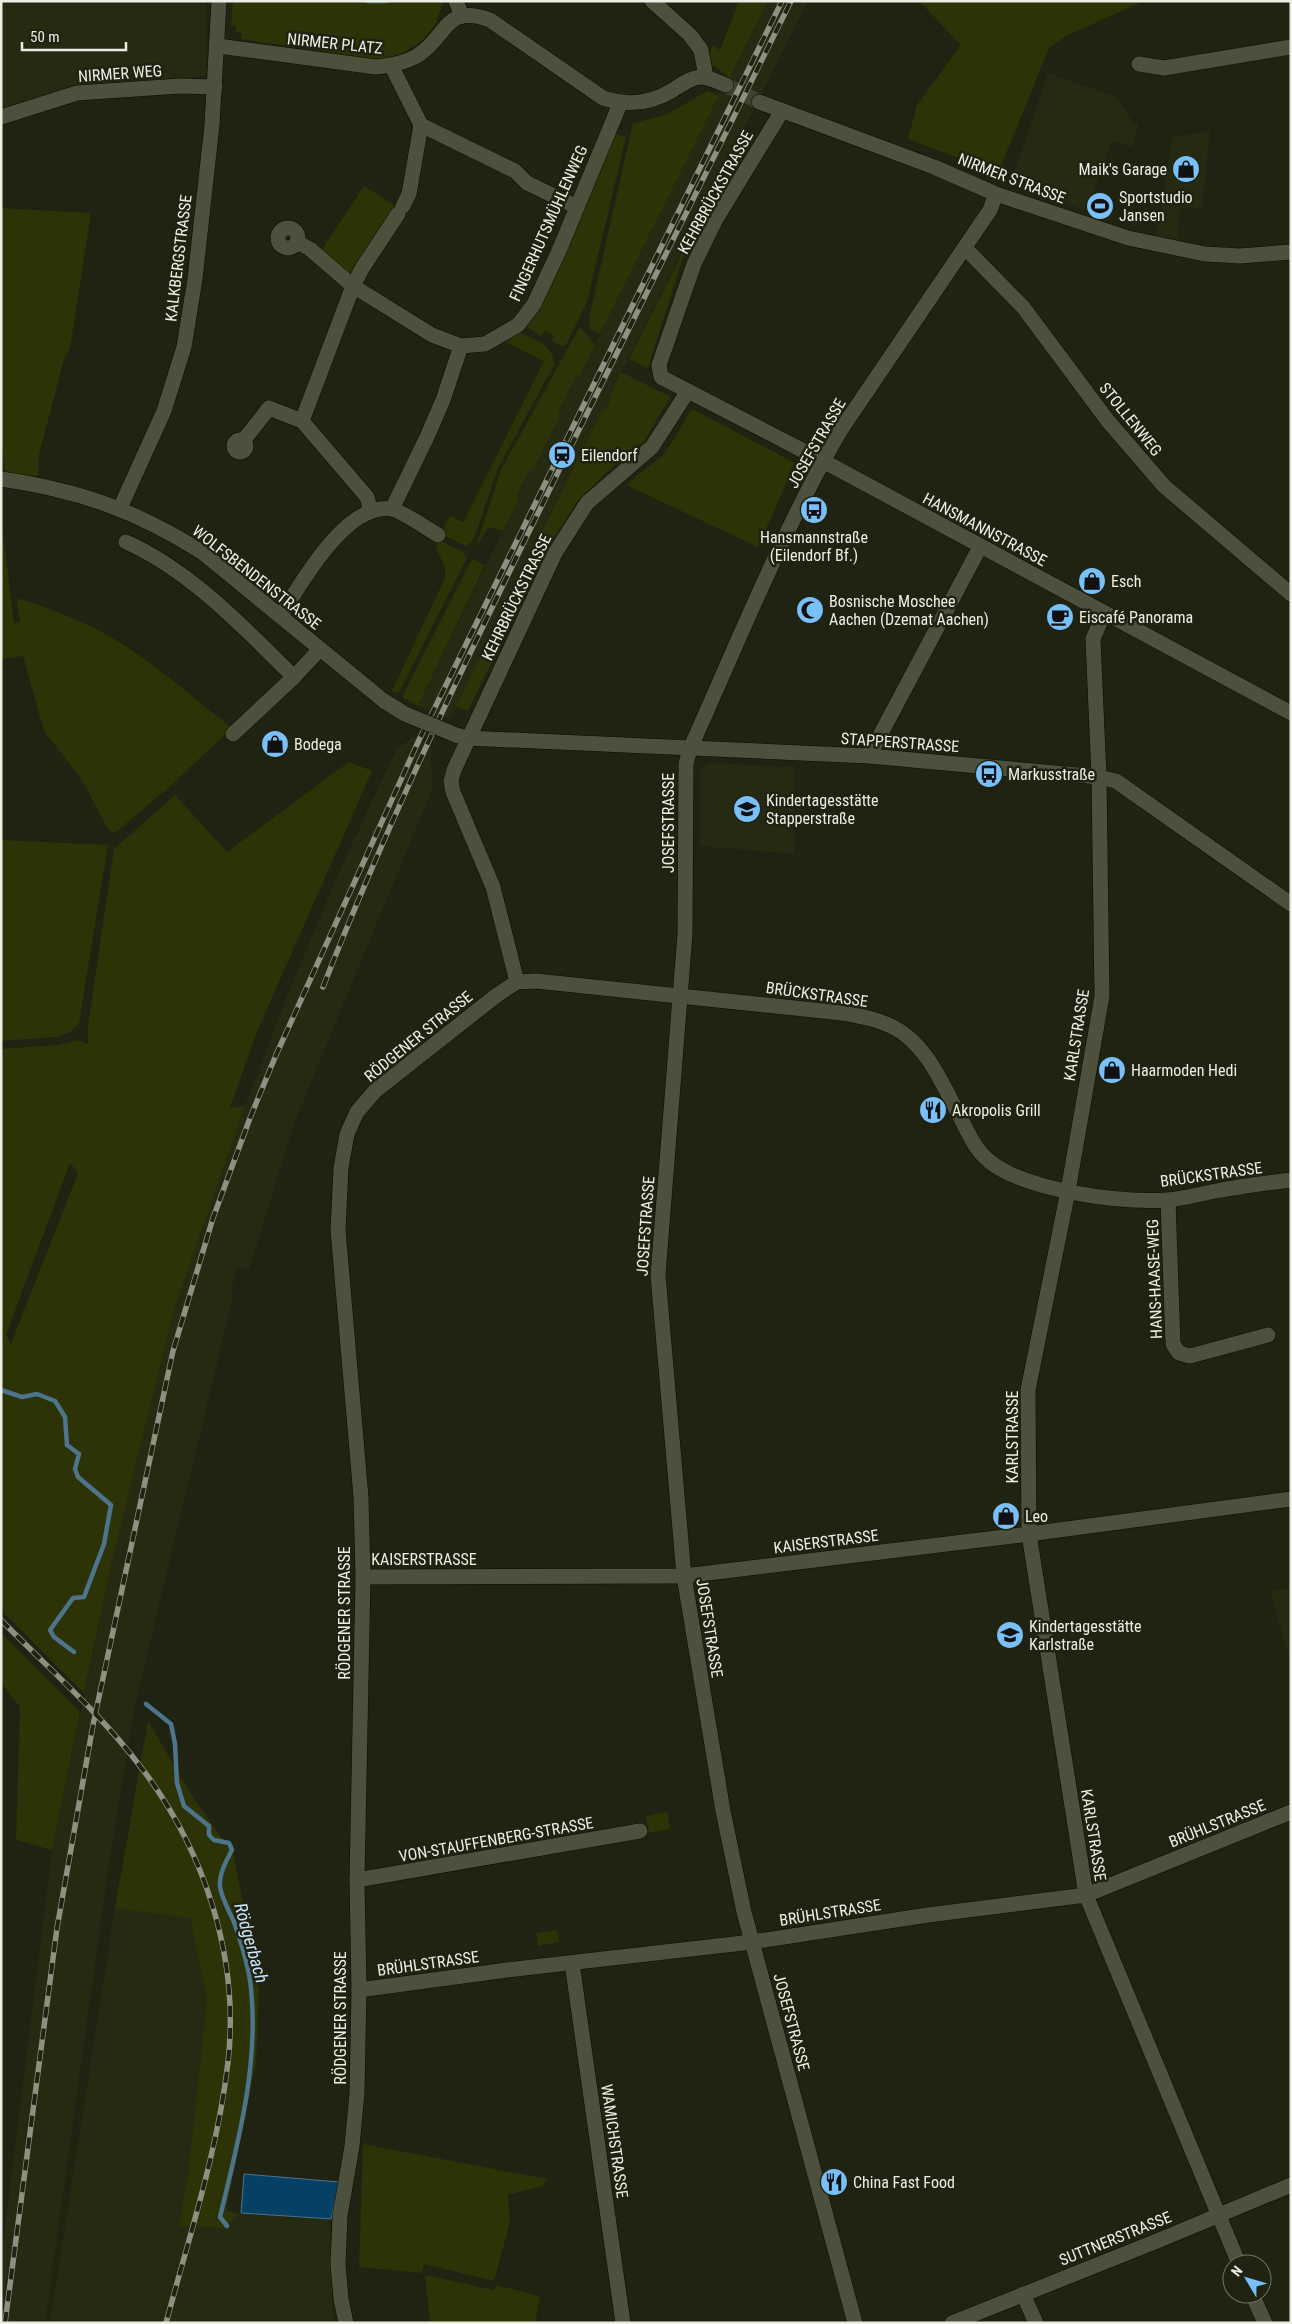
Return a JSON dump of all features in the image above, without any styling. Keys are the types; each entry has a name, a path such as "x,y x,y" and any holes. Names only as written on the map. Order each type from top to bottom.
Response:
{"street":[{"name":"KALKBERGSTRASSE","path":"120,508 164,411 184,347 195,279 215,87 220,1"},
{"path":"456,1 462,16 474,14 490,20 603,98 620,104 636,104 647,101 670,92 698,77 706,77 726,85"},
{"path":"652,1 690,35 701,50 706,77"},
{"name":"NIRMER PLATZ","path":"218,46 376,67 391,65 418,55 429,46 452,20 462,16"},
{"path":"1138,64 1164,68 1291,47"},
{"path":"391,65 422,125 515,171 527,183 578,207"},
{"name":"NIRMER WEG","path":"1,117 77,93 180,86 215,87"},
{"name":"NIRMER STRASSE","path":"759,102 934,167 996,194 1128,238 1205,254 1240,256 1291,252"},
{"name":"FINGERHUTSMÜHLENWEG","path":"297,242 310,249 353,286 432,336 461,346 485,344 518,325 534,304 578,207 620,104"},
{"name":"KEHRBRÜCKSTRASSE","path":"661,377 659,365 694,264 716,220 782,111"},
{"path":"302,420 353,286 409,194 422,125"},
{"name":"JOSEFSTRASSE","path":"855,2323 752,1942 723,1811 684,1576 658,1275 681,995 684,934 686,764 690,749 793,521 823,461 840,431 990,210 996,194"},
{"name":"STOLLENWEG","path":"965,248 1023,307 1108,421 1164,486 1291,594"},
{"path":"392,509 444,400 461,346"},
{"name":"HANSMANNSTRASSE","path":"661,377 823,461 1291,713"},
{"name":"KEHRBRÜCKSTRASSE","path":"462,736 554,553 587,503 652,448 688,391"},
{"path":"243,441 269,408 302,420 367,497 371,511"},
{"name":"WOLFSBENDENSTRASSE","path":"1,479 74,493 120,508 173,534 202,553 384,701 405,714 462,736"},
{"path":"280,615 315,561 342,530 371,511 392,509 438,535"},
{"path":"126,542 158,560 222,608 294,677"},
{"path":"869,756 980,546"},
{"name":"KARLSTRASSE","path":"1104,614 1092,639 1099,777 1102,996 1068,1191 1028,1390 1029,1534 1086,1896 1235,2254"},
{"name":"WOLFSBENDENSTRASSE","path":"234,734 294,677 320,649"},
{"path":"462,736 451,781 453,792 493,887 517,982"},
{"name":"STAPPERSTRASSE","path":"462,736 690,749 869,756 1099,777 1116,781 1291,904"},
{"name":"BRÜCKSTRASSE","path":"517,982 536,981 681,995 842,1013 870,1018 894,1028 913,1042 928,1061 974,1144 988,1161 1007,1173 1033,1183 1068,1191 1126,1199 1168,1200 1291,1180"},
{"name":"RÖDGENER STRASSE","path":"346,2323 338,2264 339,2226 357,2093 359,1990 357,1880 363,1577 361,1497 338,1230 341,1168 347,1134 357,1112 375,1091 497,995 517,982"},
{"name":"HANS-HAASE-WEG","path":"1168,1200 1173,1344 1179,1353 1190,1356 1268,1335"},
{"name":"KAISERSTRASSE","path":"363,1577 684,1576 1029,1534 1291,1499"},
{"name":"BRÜHLSTRASSE","path":"359,1990 507,1970 752,1942 928,1915 1086,1896 1291,1812"},
{"name":"VON-STAUFFENBERG-STRASSE","path":"357,1880 640,1831"},
{"name":"WAMICHSTRASSE","path":"572,1963 623,2323"},
{"name":"SUTTNERSTRASSE","path":"952,2323 1291,2185"},
{"path":"1022,2294 1036,2323"},
{"path":"1256,2304 1265,2323"}],"shaded area":[{"path":"1,1 206,1 206,76 75,86 1,109"},
{"path":"233,1 443,1 436,24 423,40 403,53 376,59 241,39 242,33 236,32 236,26 231,26"},
{"path":"739,1 768,1 729,78 715,66 710,66 708,56 713,45 720,50"},
{"path":"768,1 808,1 609,397 611,399 605,411 602,410 450,719 418,706 518,500 516,498 530,469 533,470 560,414 558,412 576,376 579,377 717,98"},
{"path":"919,1 1144,1 1066,36 1049,48 998,173 908,139 917,105 961,45"},
{"path":"1048,73 1117,97 1132,122 1139,124 1132,147 1112,140 1087,211 1011,182"},
{"path":"707,91 719,95 600,334 590,329 589,318 633,123 666,115"},
{"path":"744,130 751,135 751,145 705,215 683,257 648,368 629,359"},
{"path":"1210,131 1202,209 1180,208 1177,241 1156,236 1173,137"},
{"path":"615,134 626,137 587,302 566,345 561,346 552,341 554,336 545,331 541,336 527,327 540,307"},
{"path":"364,186 397,207 356,271 348,273 321,251"},
{"path":"1,208 91,213 70,349 64,359 39,455 38,476 5,473 1,444"},
{"path":"579,328 595,345 579,377 576,376 558,412 561,414 533,470 530,469 516,497 519,499 503,531 488,527 475,549 501,470"},
{"path":"520,332 543,344 551,353 554,365 498,468 472,542 466,546 441,534 450,516 463,522 544,361 506,342"},
{"path":"621,372 670,398 644,441 608,471 579,499 547,549 468,711 456,706 602,410 605,411 611,399 609,398"},
{"path":"692,409 795,463 758,547 626,485 665,453"},
{"path":"1,518 14,623 20,622 17,598 87,624 149,662 232,728 168,788 113,833 108,829 82,780 44,731 23,656 1,659"},
{"path":"439,540 463,552 467,558 399,692 396,693 392,691 445,578 445,568 436,547"},
{"path":"472,559 485,565 418,706 403,698 403,695"},
{"path":"413,737 431,745 432,790 295,1121 249,1270 237,1267 231,1291 233,1297 134,1709 108,1871 45,2323 1,2323 1,2258 52,1850 113,1557 174,1310 245,1106 287,996 339,872 396,750"},
{"path":"349,762 372,771 256,1034 230,1108 245,1106 174,1310 113,1557 84,1693 1,1610 1,1049 58,1045 78,1040 88,1044 88,1025 114,849 175,795 227,852","holes":["70,1163 78,1173 11,1344 6,1335"]},
{"name":"Kindertagesstätte Stapperstraße","path":"711,763 794,767 795,854 700,846 700,772 704,766"},
{"path":"1,840 108,845 79,1023 70,1032 56,1037 1,1041"},
{"path":"1291,1588 1291,1663 1270,1591"},
{"path":"1,1633 80,1712 52,1850 16,1840 20,1707 1,1683"},
{"path":"148,1721 191,1794 234,1856 259,1989 256,2063 226,2210 239,2214 224,2228 179,2226 188,2175 207,1999 190,1918 115,1908"},
{"path":"667,1812 670,1829 649,1833 646,1816"},
{"path":"115,1908 190,1917 207,1999 188,2175 179,2226 224,2228 239,2214 330,2220 333,2323 50,2323"},
{"path":"557,1930 559,1942 538,1946 536,1933"},
{"path":"363,2144 547,2179 543,2186 508,2195 510,2222 494,2281 424,2264 422,2273 359,2267"},
{"path":"425,2275 494,2290 496,2285 540,2296 535,2323 430,2323"}],"water":[{"path":"244,2174 339,2182 331,2219 241,2213"}],"waterway":[{"path":"368,1 386,1"},
{"name":"Rödgerbach","path":"1,1390 22,1397 37,1394 55,1401 65,1417 67,1445 79,1454 75,1469 78,1477 111,1505 104,1544 84,1597 73,1598 50,1630 54,1637 74,1652"},
{"name":"Rödgerbach","path":"146,1704 171,1724 175,1744 177,1783 184,1806 209,1826 209,1835 214,1840 229,1843 232,1850 225,1863 220,1886 247,1963 253,2017 252,2046 245,2104 234,2161 220,2217 227,2226"}],"tunnel":[{"path":"726,85 759,102"}],"railway":[{"path":"5,2323 57,1928 93,1725 173,1351 213,1218 250,1118 276,1055 419,740 782,1"},
{"path":"323,987 380,849 474,645 791,1"},
{"path":"1,1620 108,1728 140,1766 163,1798 199,1868 222,1944 228,1983 230,2023 228,2062 210,2161 166,2323"}],"place":[{"name":"Maik's Garage","path":"1186,169"},
{"name":"Sportstudio Jansen","path":"1100,206"},
{"name":"Eilendorf","path":"562,455"},
{"name":"Hansmannstraße (Eilendorf Bf.)","path":"814,510"},
{"name":"Esch","path":"1092,581"},
{"name":"Bosnische Moschee Aachen (Dzemat Aachen)","path":"810,610"},
{"name":"Eiscafé Panorama","path":"1060,617"},
{"name":"Bodega","path":"275,744"},
{"name":"Markusstraße","path":"989,774"},
{"name":"Kindertagesstätte Stapperstraße","path":"747,809"},
{"name":"Haarmoden Hedi","path":"1112,1070"},
{"name":"Akropolis Grill","path":"933,1110"},
{"name":"Leo","path":"1006,1516"},
{"name":"Kindertagesstätte Karlstraße","path":"1010,1635"},
{"name":"China Fast Food","path":"834,2182"}]}
